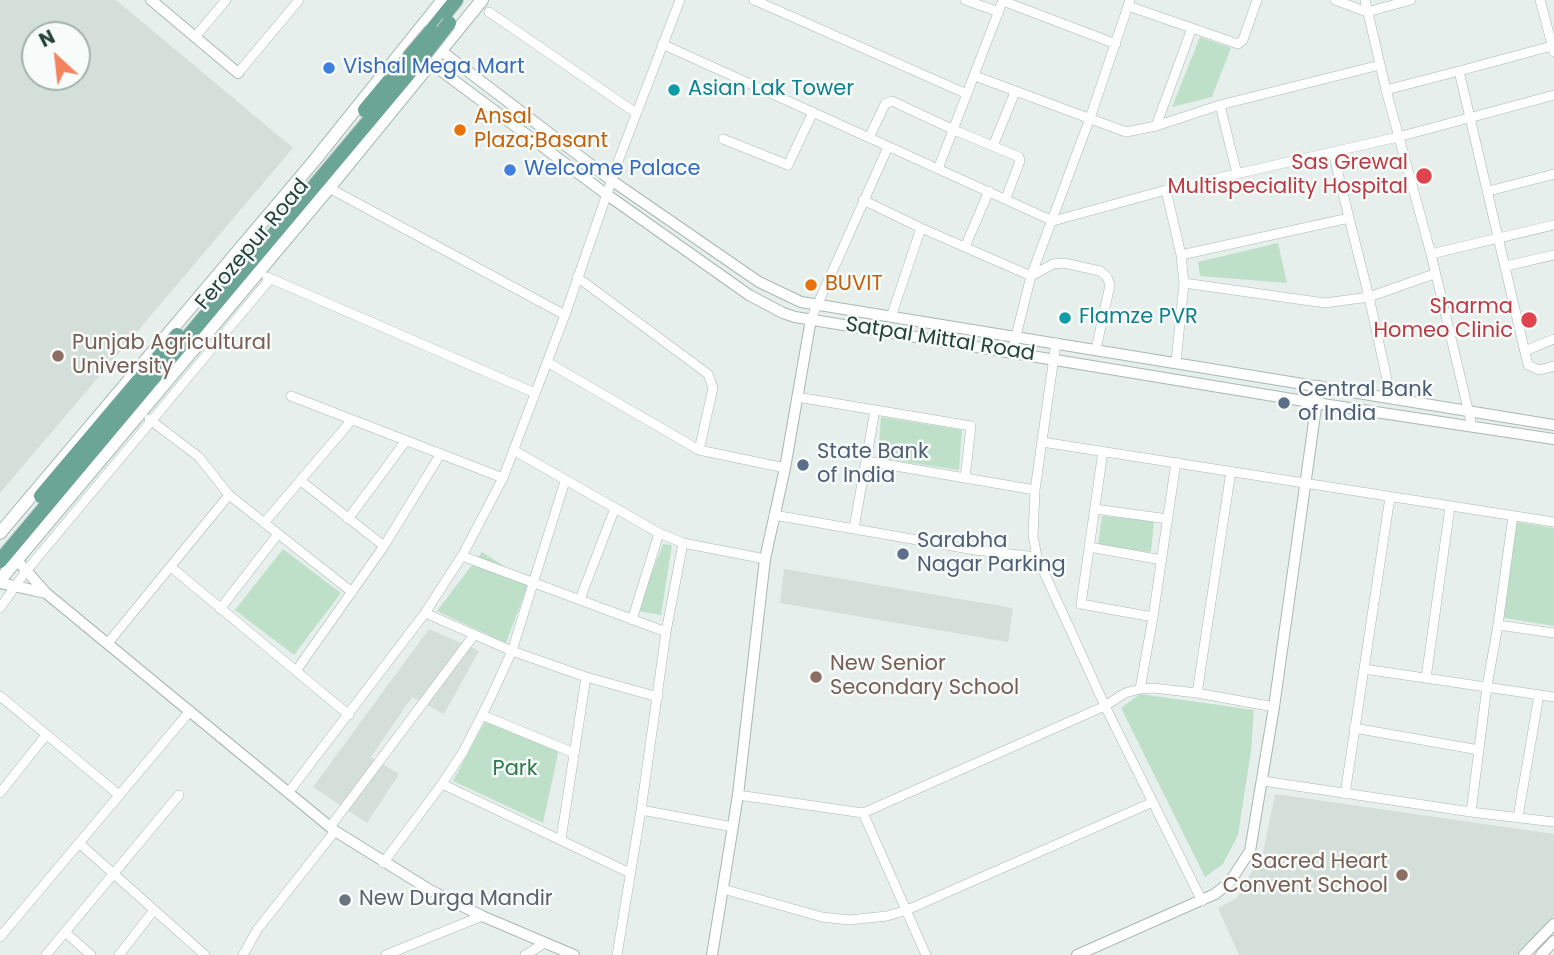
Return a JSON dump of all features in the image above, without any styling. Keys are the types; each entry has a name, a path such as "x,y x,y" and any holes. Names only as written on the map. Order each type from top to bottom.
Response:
{"main road":[{"name":"Ferozepur Road","path":"0,582 16,559 329,188 417,56 424,32 443,0"},
{"path":"424,32 456,0"},
{"name":"Ferozepur Road","path":"0,533 314,161 449,23 467,0"},
{"name":"Ferozepur Road","path":"417,56 441,51 486,6"},
{"path":"0,546 417,56"},
{"path":"0,561 417,56"}],"street":[{"path":"151,0 238,73 299,0"},
{"path":"195,37 226,0"},
{"path":"288,793 425,613 461,556 502,478 565,315 611,180 680,0"},
{"path":"754,0 967,94"},
{"path":"965,0 999,12"},
{"path":"938,169 1003,0 1116,44"},
{"path":"1012,352 1031,276 1090,118 1129,3 1238,44 1243,40 1257,0"},
{"path":"1335,0 1367,12 1411,0"},
{"path":"1365,0 1385,90 1431,254 1472,426"},
{"path":"1385,90 1553,49 1541,0"},
{"path":"486,6 636,113"},
{"path":"1156,126 1192,28"},
{"name":"Satpal Mittal Road","path":"424,32 441,51 611,180 760,282 788,297 817,305 1554,425"},
{"path":"662,44 1053,221 1166,190 1333,152 1554,96"},
{"name":"Satpal Mittal Road","path":"417,56 749,295 783,313 1316,403 1554,439"},
{"path":"975,76 1126,132 1156,126 1220,105 1380,65"},
{"path":"1459,71 1529,368 1539,370 1554,366"},
{"path":"993,146 1015,92"},
{"path":"869,138 888,100 1020,159 1006,198"},
{"path":"1220,105 1237,174"},
{"path":"723,139 788,165 813,112"},
{"path":"712,955 738,795 765,559 785,468 811,319 888,146"},
{"path":"1333,152 1391,398"},
{"path":"1489,191 1554,174"},
{"path":"329,188 565,315"},
{"path":"1166,190 1181,255 1184,283 1176,362"},
{"path":"965,247 989,191"},
{"path":"863,200 1031,276"},
{"path":"1181,255 1349,218"},
{"path":"1431,254 1554,225"},
{"path":"891,317 921,228"},
{"path":"1506,267 1554,255"},
{"path":"1031,276 1053,264 1064,262 1100,271 1107,277 1110,285 1096,349"},
{"path":"257,273 535,393"},
{"path":"1184,283 1210,285 1310,303 1345,302 1369,297 1434,274"},
{"path":"578,277 708,374 712,388 699,450"},
{"path":"0,608 26,571 270,279"},
{"path":"1525,351 1554,339"},
{"path":"1056,343 1035,489 1033,536 1037,557 1105,706 1202,901"},
{"path":"547,362 699,450 785,468"},
{"path":"1077,955 1202,901 1229,883 1250,851 1274,707 1319,386"},
{"path":"290,396 502,478"},
{"path":"797,397 971,426 965,478"},
{"path":"854,528 874,410"},
{"path":"140,412 199,457 229,495 352,592"},
{"path":"264,523 351,421"},
{"path":"348,519 405,442"},
{"path":"1042,442 1554,522"},
{"path":"513,450 659,533 683,543 765,559"},
{"path":"1103,451 1081,604 1153,617"},
{"path":"296,671 384,546 440,455"},
{"path":"866,461 1035,489"},
{"path":"1140,689 1177,462"},
{"path":"1197,693 1231,471"},
{"path":"301,481 384,546"},
{"path":"383,863 442,784 482,715 512,651 565,481"},
{"path":"108,643 229,495"},
{"path":"1345,794 1390,497"},
{"path":"1426,678 1450,507"},
{"path":"580,599 615,508"},
{"path":"1095,509 1168,519"},
{"path":"775,515 975,550 1037,557"},
{"path":"1471,812 1513,516"},
{"path":"632,620 659,533"},
{"path":"220,609 278,534"},
{"path":"617,955 666,632 683,543"},
{"path":"1089,547 1162,561"},
{"path":"461,556 666,632"},
{"path":"16,559 46,593 332,829 383,863 482,916 574,955"},
{"path":"171,567 349,715"},
{"path":"0,582 46,593"},
{"path":"425,613 512,651 586,677 658,697"},
{"path":"1498,625 1554,633"},
{"path":"243,955 257,930 474,635"},
{"path":"1364,669 1554,697"},
{"path":"561,839 586,677"},
{"path":"738,795 863,813 1105,706 1125,693 1140,689 1197,693 1274,707"},
{"path":"1518,817 1539,695"},
{"path":"0,696 119,795"},
{"path":"0,937 190,711"},
{"path":"482,715 574,753"},
{"path":"1354,728 1479,750"},
{"path":"0,793 46,735"},
{"path":"1263,781 1554,822"},
{"path":"442,784 630,873"},
{"path":"46,955 179,795"},
{"path":"723,889 822,917 864,920 887,916 1153,802"},
{"path":"641,810 733,827"},
{"path":"863,813 926,955"},
{"path":"79,843 205,955"},
{"path":"119,955 154,910"},
{"path":"389,954 482,916"},
{"path":"1525,955 1554,924"},
{"path":"65,932 91,955"},
{"path":"1541,955 1554,941"},
{"path":"525,955 545,943"}],"shaded area":[{"name":"Punjab Agricultural University","path":"0,0 116,0 293,148 0,493"},
{"path":"784,569 1013,608 1008,642 780,603"},
{"path":"429,629 479,651 444,714 412,697 371,757 399,774 367,823 313,787"},
{"name":"Sacred Heart Convent School","path":"1275,794 1554,834 1554,916 1519,955 1239,955 1218,908 1237,898 1263,852"}],"green space":[{"path":"1200,37 1231,48 1212,97 1172,107"},
{"path":"1278,243 1287,283 1200,276 1198,262"},
{"path":"881,417 962,430 959,470 878,458"},
{"path":"1102,516 1154,521 1151,552 1098,546"},
{"path":"1516,522 1554,528 1554,626 1504,618"},
{"path":"663,544 672,545 661,615 637,611"},
{"path":"283,549 341,593 294,655 235,610"},
{"path":"482,552 529,582 506,643 437,611"},
{"path":"1140,694 1254,710 1251,751 1238,835 1223,864 1205,877 1121,708"},
{"name":"Park","path":"487,718 559,749 543,823 453,781"}],"place":[{"name":"Vishal Mega Mart","path":"329,68"},
{"name":"Asian Lak Tower","path":"674,90"},
{"name":"Ansal Plaza;Basant","path":"460,130"},
{"name":"Welcome Palace","path":"510,170"},
{"name":"Sas Grewal Multispeciality Hospital","path":"1424,176"},
{"name":"BUVIT","path":"811,285"},
{"name":"Flamze PVR","path":"1065,318"},
{"name":"Sharma Homeo Clinic","path":"1529,320"},
{"name":"Punjab Agricultural University","path":"58,356"},
{"name":"Central Bank of India","path":"1284,403"},
{"name":"State Bank of India","path":"803,465"},
{"name":"Sarabha Nagar Parking","path":"903,554"},
{"name":"New Senior Secondary School","path":"816,677"},
{"name":"Sacred Heart Convent School","path":"1402,875"},
{"name":"New Durga Mandir","path":"345,900"}]}
